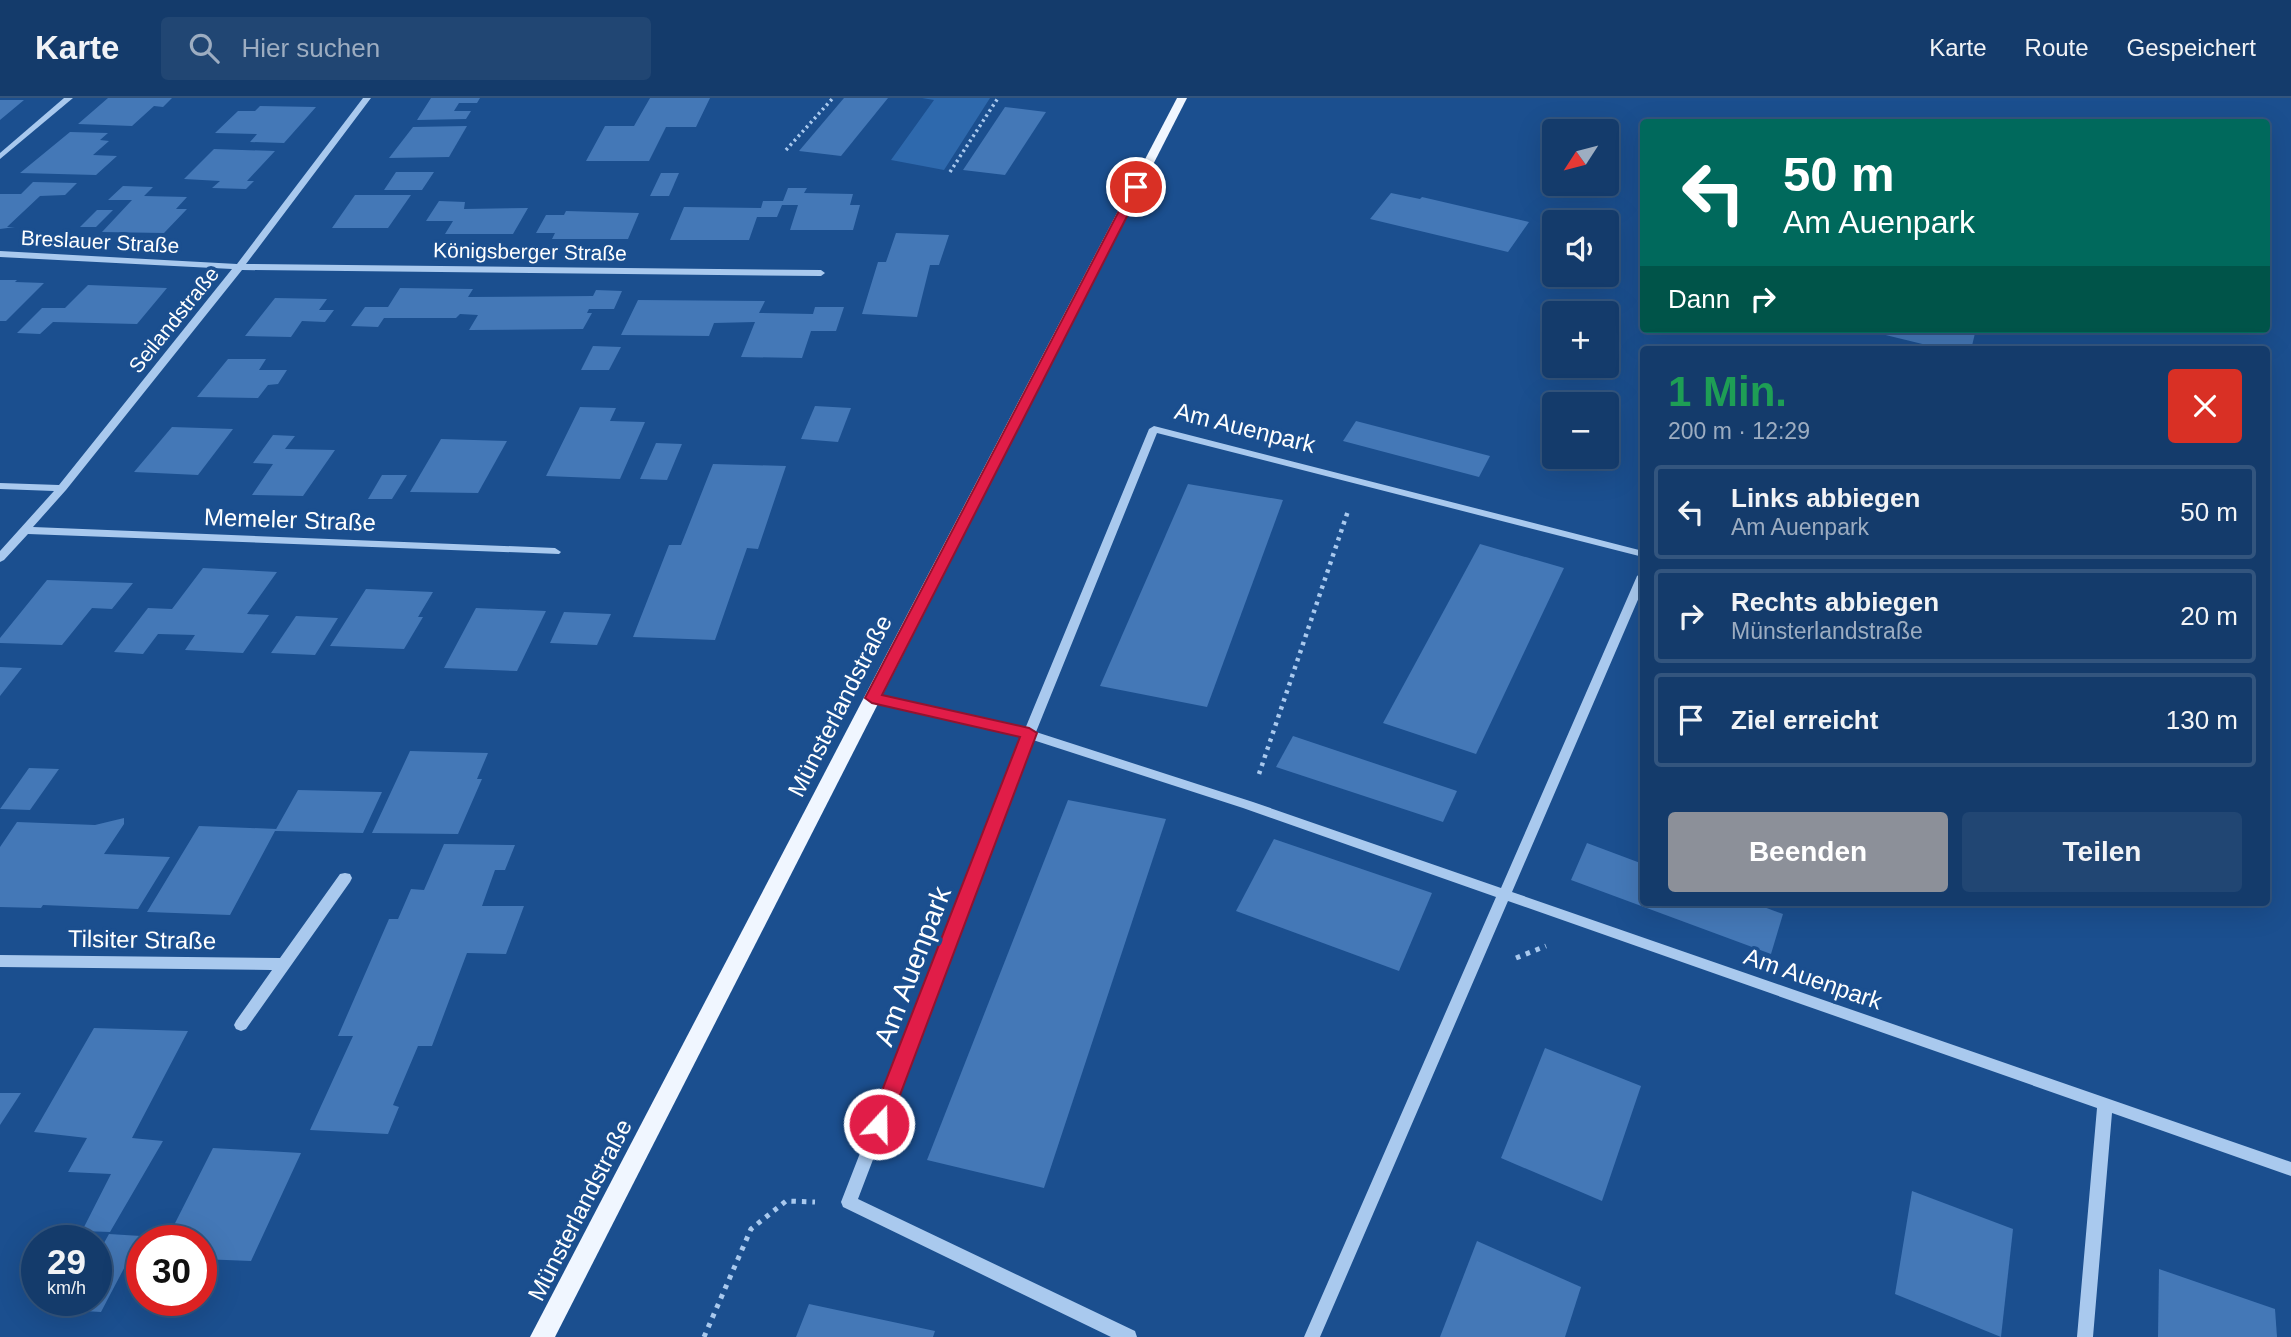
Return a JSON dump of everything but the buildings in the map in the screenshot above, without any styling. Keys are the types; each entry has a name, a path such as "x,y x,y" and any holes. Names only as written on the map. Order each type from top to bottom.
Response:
{"main road":[{"name":"Münsterlandstraße","path":"542,1337 1182,98"}],"street":[{"path":"0,157 69,98"},
{"name":"Seilandstraße","path":"0,558 62,488 239,267 367,98"},
{"name":"Breslauer Straße","path":"0,254 239,267"},
{"name":"Königsberger Straße","path":"239,267 821,272"},
{"name":"Am Auenpark","path":"849,1202 1029,733 1154,429 1640,553"},
{"path":"0,486 62,488"},
{"name":"Memeler Straße","path":"24,530 555,552"},
{"path":"1312,1337 1640,583"},
{"name":"Am Auenpark","path":"872,698 1029,733 1248,805 2291,1169"},
{"path":"241,1025 345,878"},
{"name":"Tilsiter Straße","path":"0,961 284,964"},
{"path":"2085,1337 2105,1104"},
{"path":"849,1202 1129,1337"}],"path":[{"path":"786,150 833,98"},
{"path":"950,172 998,98"},
{"path":"1248,805 1359,480"},
{"path":"1467,985 1512,960 1557,942"},
{"path":"705,1337 751,1229 786,1201 849,1202"}],"shaded area":[{"path":"922,98 990,98 944,170 891,160 934,100"}],"route":[{"path":"879,1124 1029,733 872,698 1136,187"}]}
